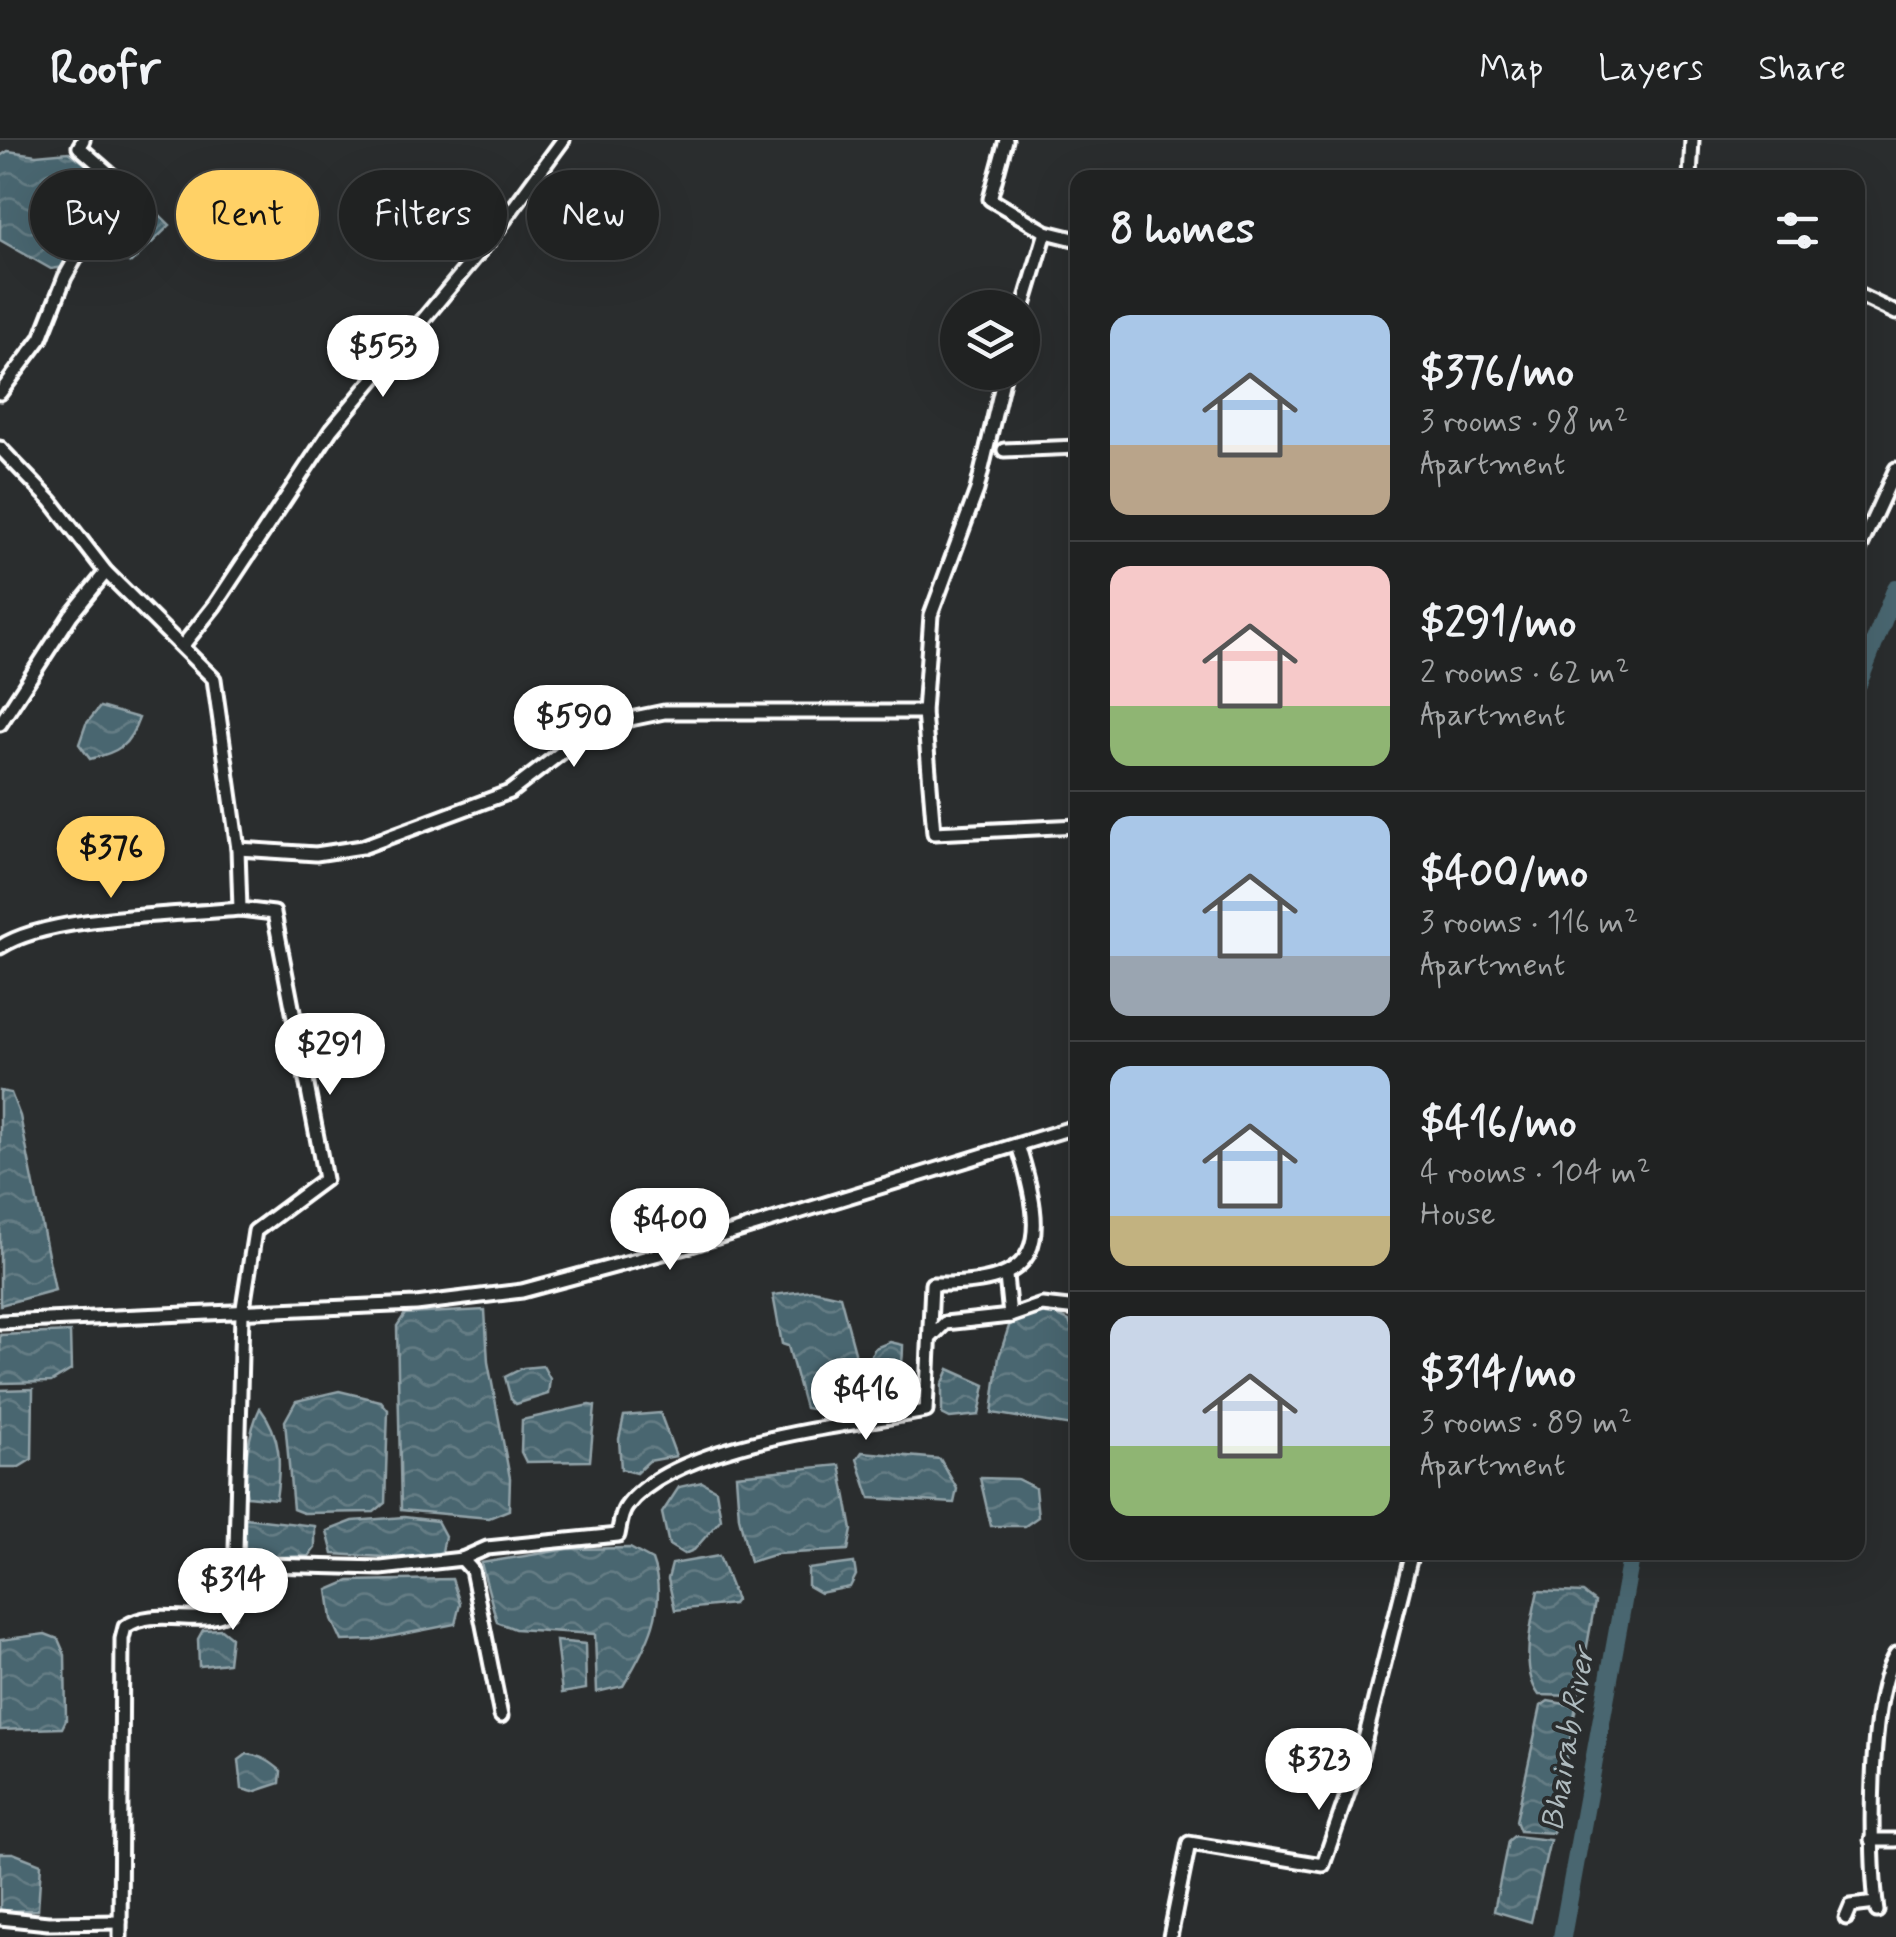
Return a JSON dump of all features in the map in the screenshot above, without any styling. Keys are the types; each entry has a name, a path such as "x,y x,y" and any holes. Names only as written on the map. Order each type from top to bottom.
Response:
{"street":[{"path":"0,393 41,338 65,277 119,182 79,148 83,140"},
{"path":"184,644 215,605 331,430 492,238 563,140"},
{"path":"1006,140 990,199 1046,232 1070,238"},
{"path":"1690,170 1692,140"},
{"path":"1029,290 1046,232"},
{"path":"1865,298 1896,313"},
{"path":"1001,390 977,490 931,615 924,712 934,833 1070,826"},
{"path":"1004,450 1070,447"},
{"path":"0,448 51,501 106,572 184,644 214,679 238,850 240,909"},
{"path":"1865,537 1896,470"},
{"path":"0,724 70,615 106,572"},
{"path":"238,850 316,854 362,847 510,792 596,726 647,716 924,712"},
{"path":"0,947 14,938 62,926 240,909 274,913 325,1180 255,1231 242,1314 236,1549 244,1575 229,1612 215,1619 138,1618 125,1626 120,1937"},
{"path":"0,1322 416,1304 522,1291 684,1248 1070,1128"},
{"path":"244,1575 266,1565 380,1568 462,1560 487,1548 618,1535 625,1507 650,1486 720,1450 926,1411 932,1284 982,1285 1014,1272 1029,1253 1035,1216 1018,1144"},
{"path":"1006,1276 1010,1316"},
{"path":"930,1337 944,1322 1010,1316 1042,1306 1070,1308"},
{"path":"462,1560 472,1570 501,1716"},
{"path":"1170,1937 1189,1843 1323,1864 1361,1755 1410,1560"},
{"path":"1846,1918 1851,1906 1877,1907 1871,1840 1882,1681 1896,1654"},
{"path":"1871,1840 1896,1840"},
{"path":"0,1918 48,1923 120,1922"}],"water":[{"path":"8,151 36,155 69,152 94,170 30,170 30,257 0,240 0,156"},
{"path":"156,211 170,225 156,239"},
{"path":"35,260 68,260 64,267 51,269"},
{"path":"100,707 139,718 122,746 90,759 79,744 86,724"},
{"path":"0,1091 11,1093 20,1116 55,1290 0,1305"},
{"path":"813,1290 840,1296 855,1352 855,1378 829,1399 823,1411 805,1408 788,1346 782,1344 773,1295"},
{"path":"1041,1308 1069,1321 1070,1426 992,1413 999,1357 1011,1320"},
{"path":"485,1310 488,1362 510,1478 509,1510 489,1518 401,1510 397,1326 405,1314"},
{"path":"70,1332 71,1370 51,1382 0,1383 0,1335"},
{"path":"890,1342 903,1345 900,1372 889,1393 873,1402 864,1393 863,1371 875,1348"},
{"path":"543,1366 550,1379 548,1394 516,1404 505,1377 523,1368"},
{"path":"949,1369 985,1385 979,1415 950,1418 942,1414 942,1385"},
{"path":"33,1389 32,1459 19,1467 0,1467 0,1390"},
{"path":"339,1391 381,1401 388,1410 385,1503 374,1512 303,1513 293,1509 285,1421 296,1401"},
{"path":"595,1406 590,1461 526,1462 521,1452 522,1420"},
{"path":"260,1408 278,1451 276,1499 247,1496 248,1452"},
{"path":"660,1413 676,1456 649,1461 636,1473 621,1469 619,1439 624,1416"},
{"path":"862,1452 940,1459 957,1489 954,1503 870,1498 857,1459"},
{"path":"840,1465 852,1530 848,1550 776,1554 750,1562 739,1517 736,1475"},
{"path":"980,1478 1017,1479 1035,1488 1038,1517 1025,1526 991,1526"},
{"path":"702,1482 716,1490 721,1519 694,1550 684,1554 669,1545 662,1513 679,1487"},
{"path":"404,1517 437,1521 445,1536 442,1552 418,1559 333,1554 327,1531 353,1521"},
{"path":"245,1518 315,1526 315,1548 309,1556 253,1558 245,1549"},
{"path":"630,1548 652,1560 658,1593 647,1641 623,1686 597,1692 595,1634 515,1629 497,1622 481,1563 568,1549"},
{"path":"719,1556 736,1600 733,1604 675,1610 668,1579 672,1564"},
{"path":"854,1563 856,1575 850,1587 820,1593 808,1586 808,1569"},
{"path":"452,1579 460,1604 455,1624 373,1640 342,1641 332,1619 328,1590 349,1581"},
{"path":"1538,1591 1583,1593 1595,1602 1578,1696 1539,1695 1533,1685 1528,1659"},
{"path":"221,1629 231,1637 228,1663 199,1666 198,1639 203,1630"},
{"path":"45,1634 58,1639 65,1655 66,1720 62,1728 0,1730 0,1640"},
{"path":"556,1641 585,1644 586,1689 562,1693"},
{"path":"1548,1701 1576,1706 1553,1833 1520,1831 1516,1821 1541,1706"},
{"path":"247,1754 281,1771 280,1783 253,1792 242,1789 239,1760"},
{"path":"1514,1836 1550,1840 1531,1922 1494,1911 1508,1841"},
{"path":"0,1853 13,1853 41,1864 38,1910 0,1911"}],"waterway":[{"name":"Bhairab River","path":"1865,666 1896,588"},
{"name":"Bhairab River","path":"1562,1937 1631,1560"}]}
